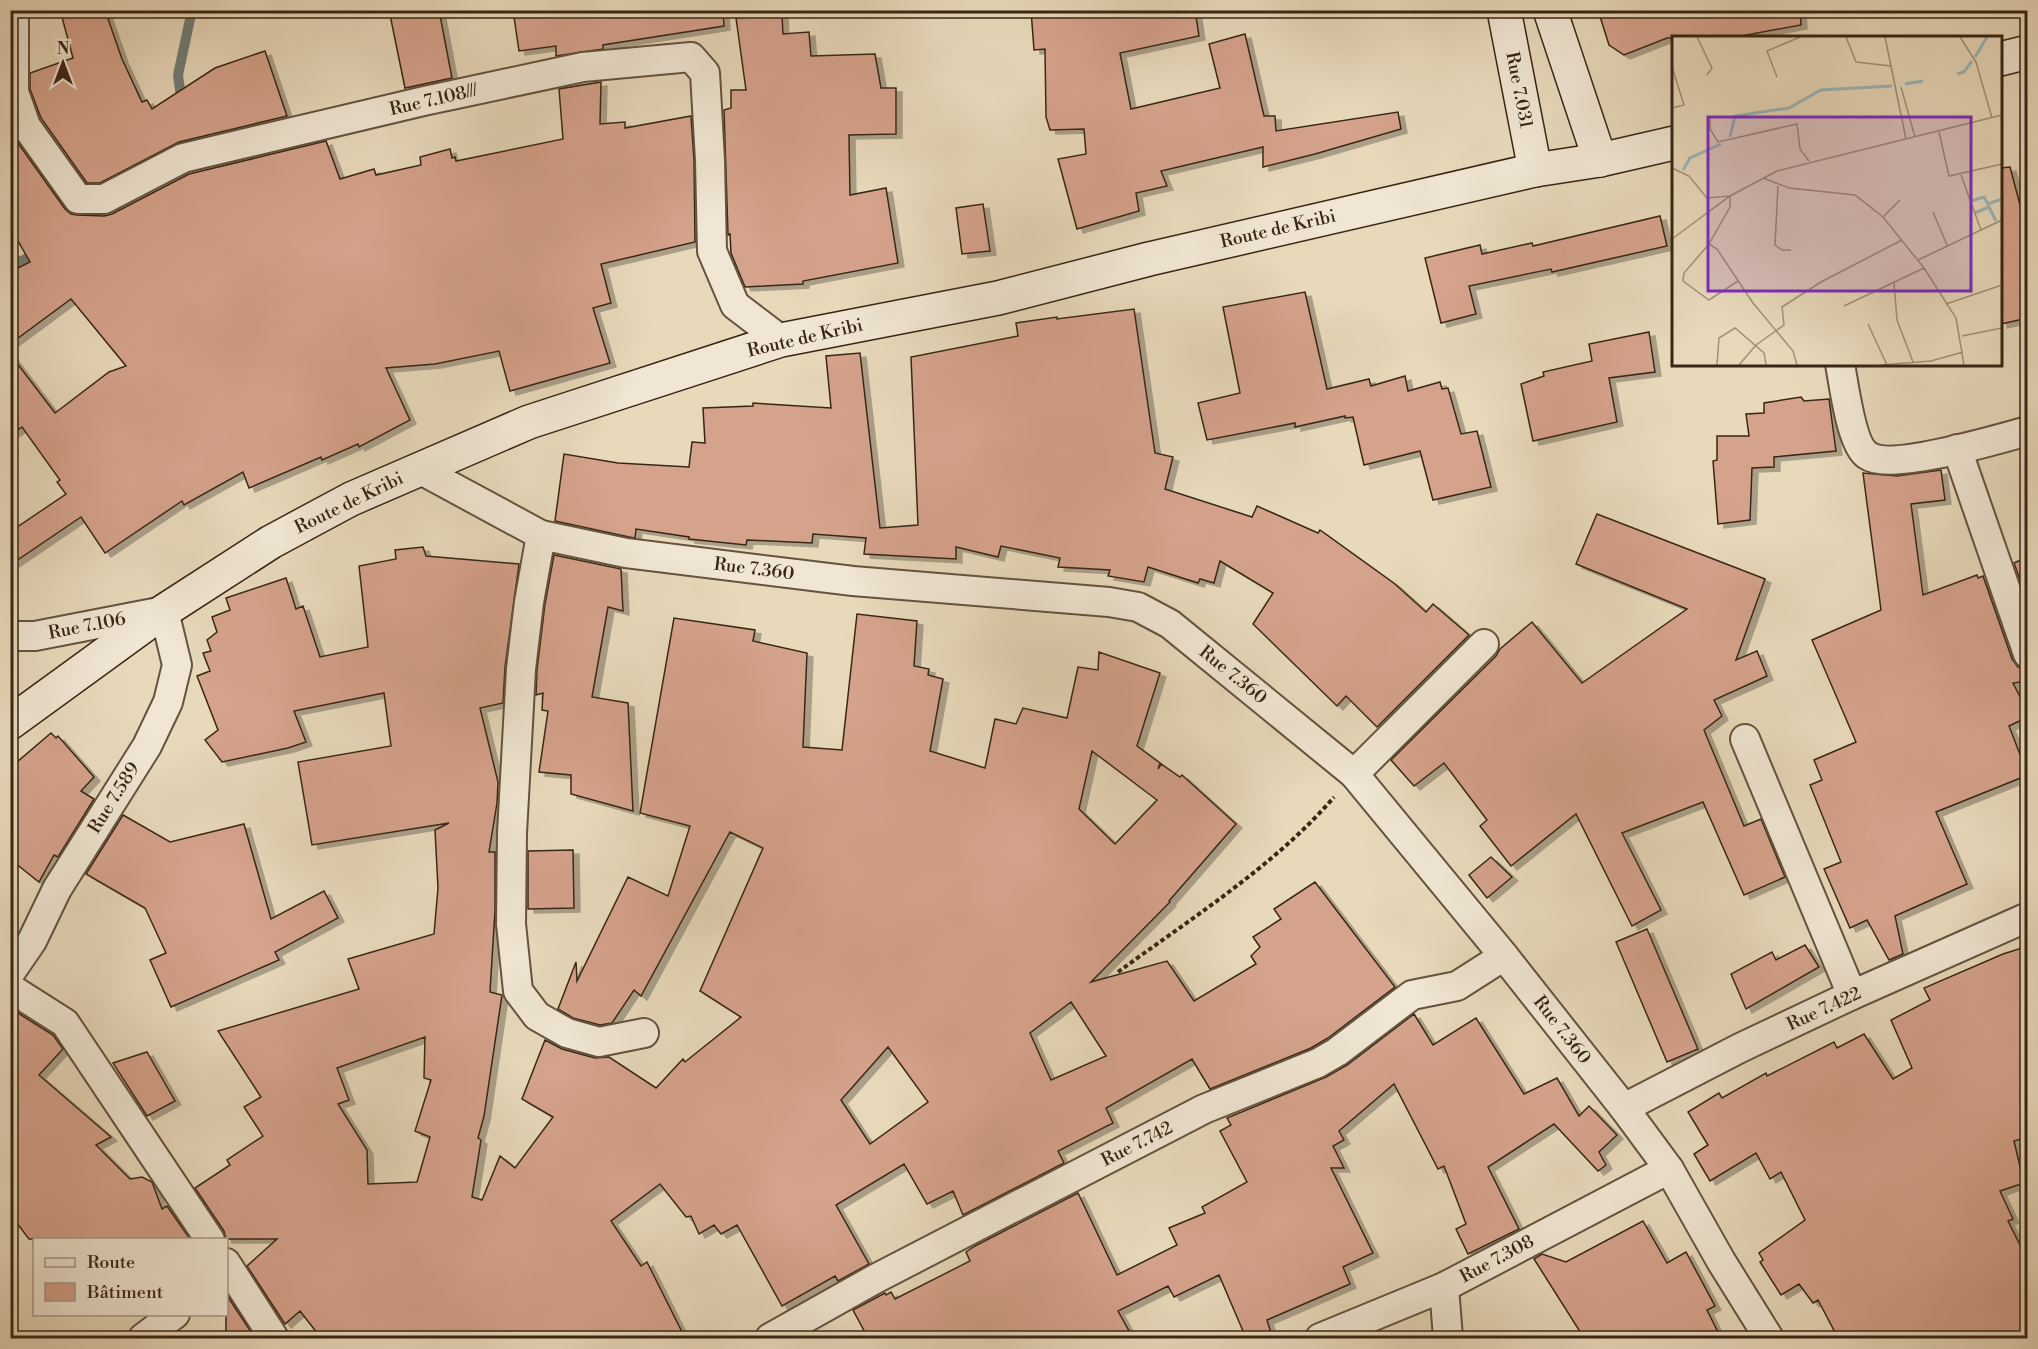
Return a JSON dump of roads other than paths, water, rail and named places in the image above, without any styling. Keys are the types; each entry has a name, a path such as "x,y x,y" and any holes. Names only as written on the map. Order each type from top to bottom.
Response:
{"main road":[{"name":"Rue 7.031","path":"1504,10 1535,170"},
{"path":"1550,10 1600,160"},
{"path":"2002,59 2028,52"},
{"name":"Route de Kribi","path":"10,723 164,611 271,542 351,499 529,422 781,340 998,298 1149,259 1535,170 1600,160 1672,142"}],"street":[{"name":"Rue 7.108///","path":"14,10 14,92 26,126 78,199 104,199 183,158 424,101 583,67 690,57 705,73 712,251 735,305 781,340"},
{"path":"1840,366 1854,437 1866,455 1884,461 1912,458 2028,431"},
{"path":"1957,449 2028,654"},
{"name":"Rue 7.360","path":"419,469 542,535 626,553 842,580 1109,602 1138,607 1170,624 1354,774 1504,956 1669,1169 1721,1261 1769,1338"},
{"path":"542,535 529,602 521,669 513,812 511,924 518,992 537,1016 567,1033 599,1042 644,1033"},
{"name":"Rue 7.106","path":"10,634 35,636 164,611"},
{"name":"Rue 7.589","path":"10,973 32,941 57,889 147,746 168,702 177,665 164,611"},
{"path":"1354,774 1484,644"},
{"path":"1744,739 1852,995"},
{"name":"Rue 7.422","path":"1624,1108 1740,1048 1852,995 2028,917"},
{"name":"Rue 7.742","path":"770,1338 875,1279 1204,1109 1318,1063 1337,1052 1412,995 1457,986 1504,956"},
{"path":"10,988 65,1023 209,1238"},
{"name":"Rue 7.308","path":"1320,1338 1444,1287 1669,1169"},
{"path":"228,1270 274,1338"},
{"path":"1444,1287 1448,1338"},
{"path":"143,1338 172,1316"}],"waterway":[{"path":"182,104 178,75 192,10"},
{"path":"10,266 39,253"}]}
